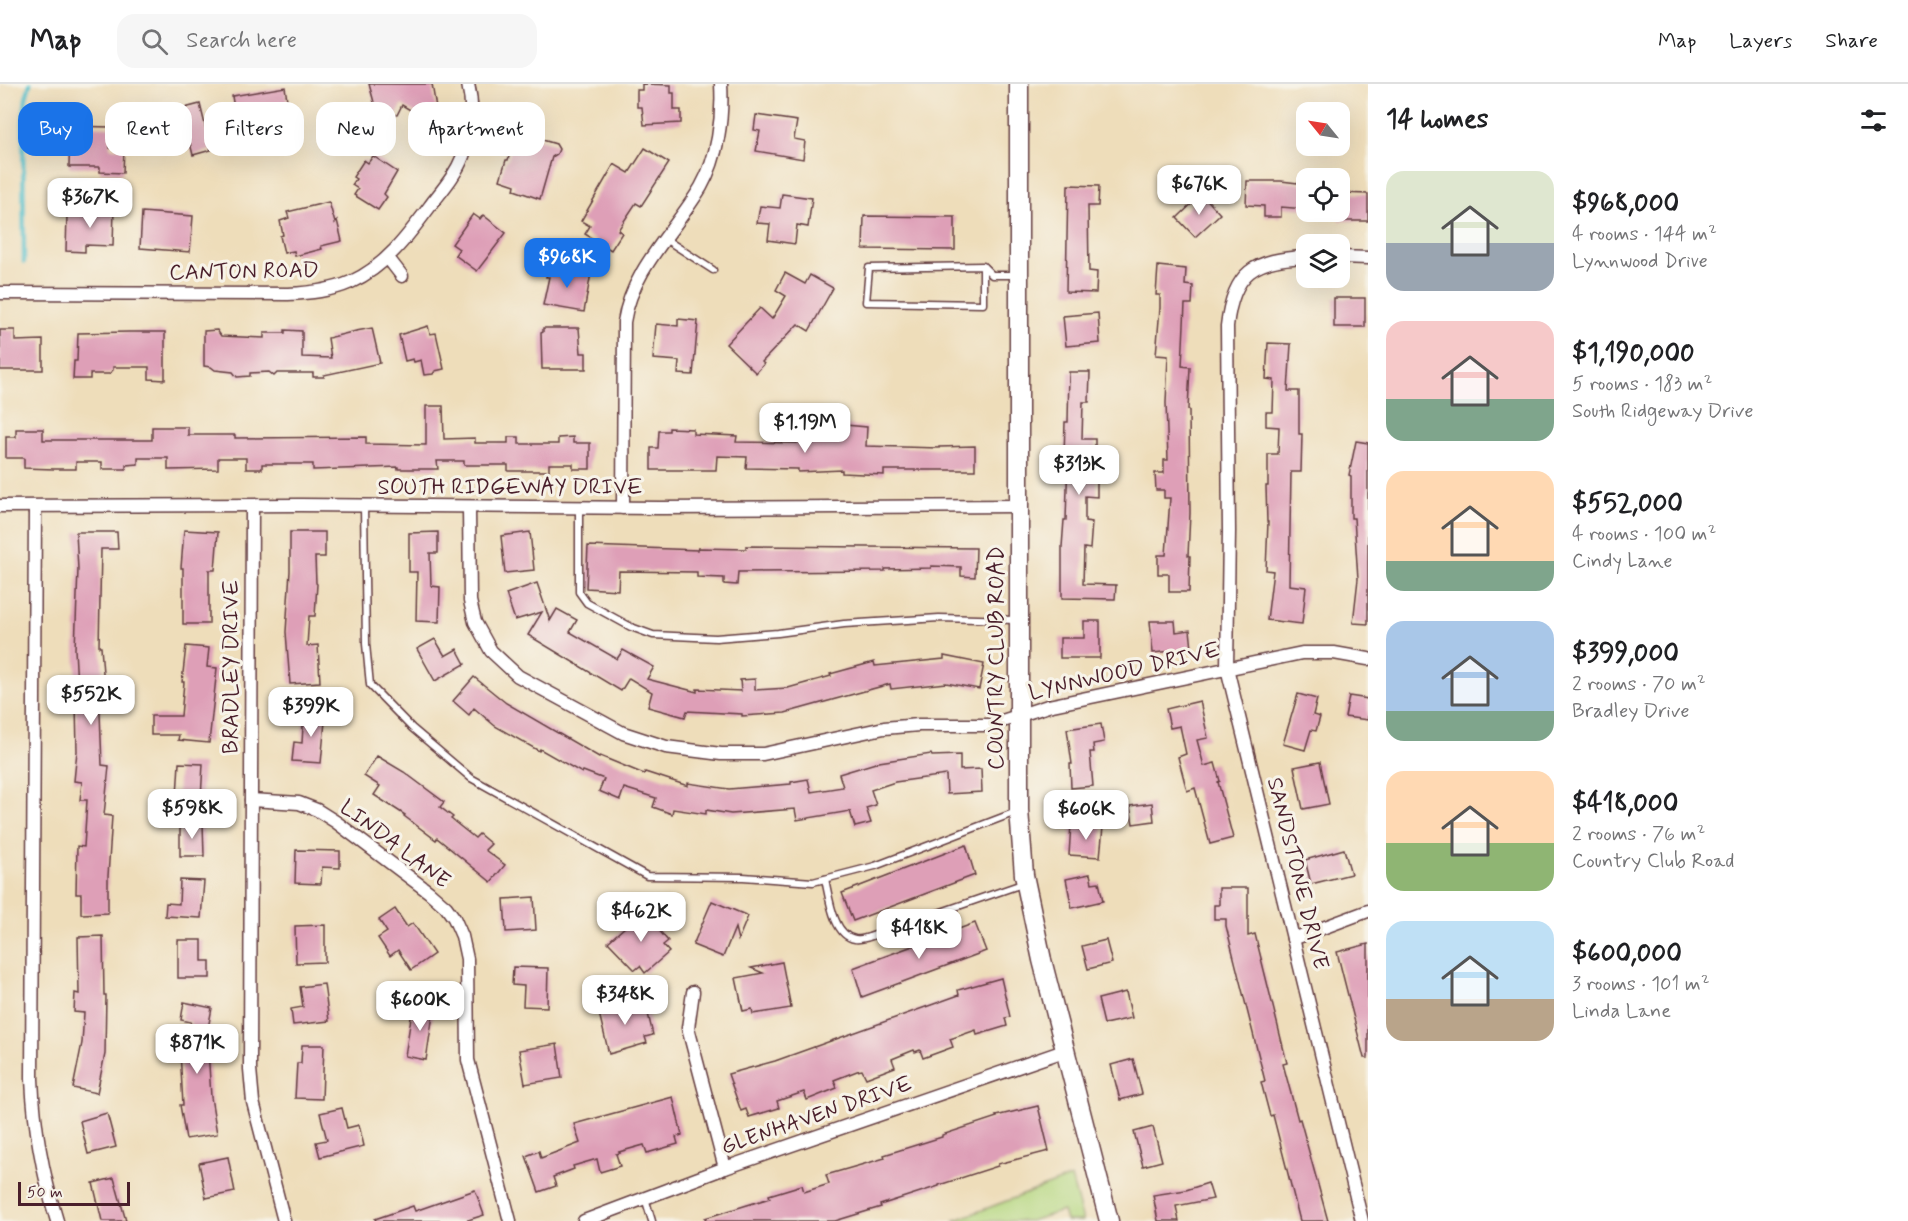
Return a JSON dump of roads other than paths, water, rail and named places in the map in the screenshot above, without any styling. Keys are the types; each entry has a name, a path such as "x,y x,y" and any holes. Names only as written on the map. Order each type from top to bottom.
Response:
{"main road":[{"name":"COUNTRY CLUB ROAD","path":"1019,84 1017,275 1019,810 1026,882 1042,960 1109,1221"}],"street":[{"name":"CANTON ROAD","path":"0,292 309,292 351,282 388,258 456,171 469,136 472,118 468,84"},
{"path":"623,508 626,310 641,274 702,184 717,149 721,84"},
{"path":"1350,257 1368,258"},
{"path":"388,258 402,276"},
{"name":"SANDSTONE DRIVE","path":"1296,258 1268,261 1252,270 1236,289 1229,308 1227,326 1229,531 1227,668 1362,1221"},
{"name":"SOUTH RIDGEWAY DRIVE","path":"0,506 623,508 1019,506"},
{"name":"BRADLEY DRIVE","path":"252,506 250,1069 253,1102 284,1221"},
{"path":"35,507 33,1114 57,1221"},
{"name":"LYNNWOOD DRIVE","path":"469,507 470,601 475,622 491,651 518,676 623,732 666,747 721,754 763,754 884,728 919,725 990,725 1048,706 1302,653 1334,653 1368,659"},
{"name":"LINDA LANE","path":"251,800 299,803 317,810 429,892 446,907 454,918 462,936 467,959 468,1060 510,1221"},
{"path":"1293,939 1368,911"},
{"path":"693,992 688,1028 724,1168"},
{"name":"GLENHAVEN DRIVE","path":"584,1221 724,1168 1064,1051"}],"lane":[{"path":"665,239 713,270"},
{"path":"982,266 983,304 866,302 869,268 982,266 992,275 1017,275"},
{"path":"364,506 366,644 369,685 411,728 471,778 647,876 743,877 813,882 875,866 1019,810"},
{"path":"579,508 579,592 587,603 631,627 653,635 716,638 844,624 939,618 1019,620"},
{"path":"825,879 836,921 842,933 854,939 869,938 1026,882"},
{"path":"645,1198 652,1221"}],"waterway":[{"path":"24,262 23,121 30,84"}]}
